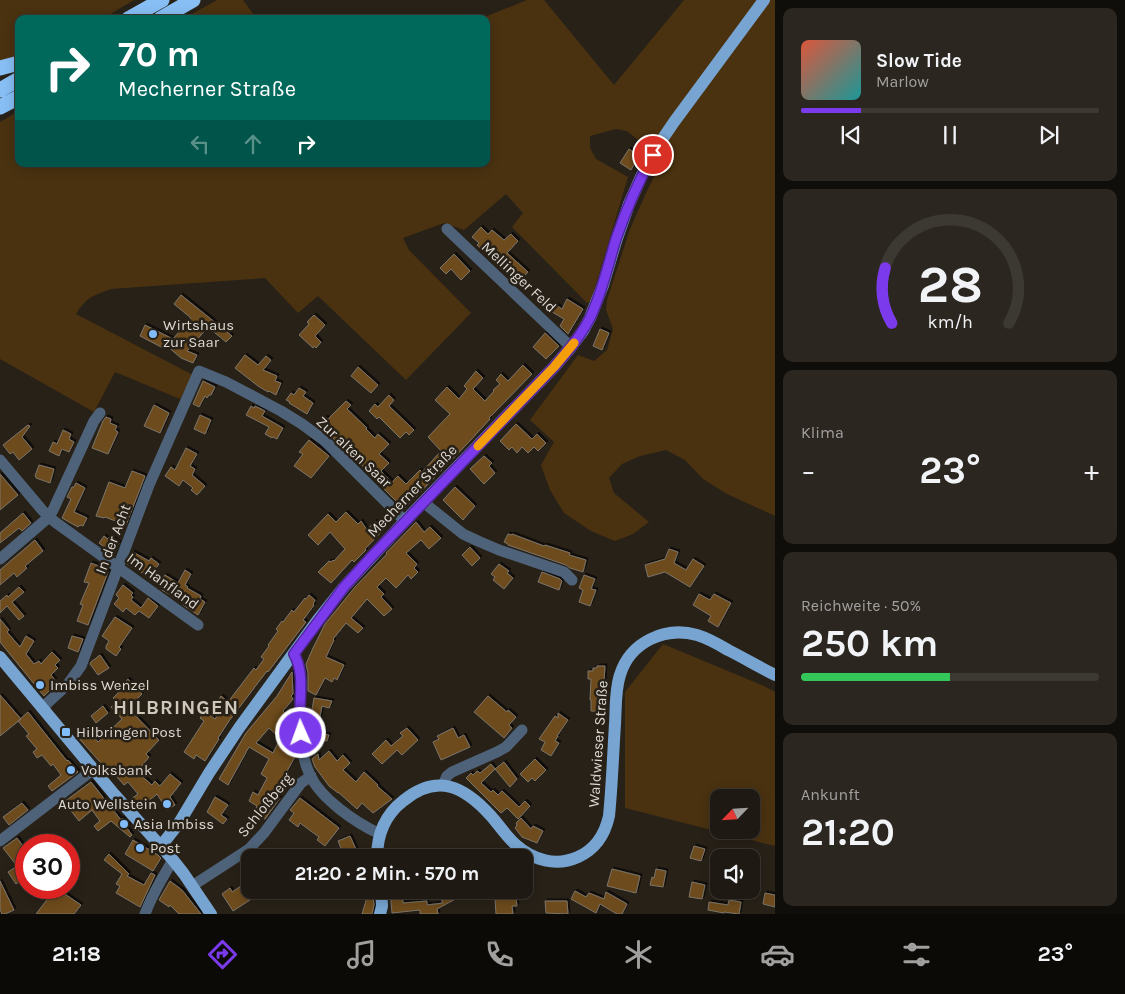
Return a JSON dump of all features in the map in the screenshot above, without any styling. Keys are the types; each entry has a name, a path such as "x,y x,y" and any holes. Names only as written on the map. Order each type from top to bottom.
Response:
{"highway":[{"path":"135,15 162,0"},
{"path":"167,15 193,0"},
{"path":"0,68 15,64"},
{"path":"0,90 15,81"},
{"path":"0,108 15,99"}],"main road":[{"name":"Mecherner Straße","path":"161,846 179,823 239,728 344,587 528,394 583,331 596,304 629,204 657,146 764,0"},
{"name":"Waldwieser Straße","path":"443,785 463,792 478,802 514,844 526,853 552,862 566,861 587,852 596,845 606,827 611,801 617,689 624,665 641,645 664,634 684,632 715,643 775,675"},
{"path":"0,657 114,794 173,860 211,914"},
{"path":"377,849 380,834 392,810 410,795 433,786 443,785"},
{"path":"380,914 382,899"}],"street":[{"name":"Mellinger Feld","path":"447,229 571,347"},
{"name":"Zur alten Saar","path":"199,370 226,382 302,424 324,441 405,521"},
{"name":"In der Acht","path":"42,708 68,684 81,666 153,477 199,370"},
{"path":"0,559 49,517 54,510 94,421 100,413"},
{"name":"Im Hanfland","path":"0,460 49,517 198,625"},
{"path":"424,502 463,534 498,550 564,572 572,580"},
{"name":"Schloßberg","path":"294,654 301,678 301,733 310,776 325,796 343,812 358,823 380,834"},
{"path":"443,785 447,776 452,772 497,752 522,730"},
{"path":"0,841 94,770"},
{"name":"Schloßberg","path":"192,886 249,849 301,783 310,776"},
{"path":"145,914 157,886 173,860"}],"shaded area":[{"path":"0,0 134,0 109,15 15,15 15,58 0,62"},
{"path":"217,0 243,0 254,15 190,15"},
{"path":"527,0 544,0 614,85 684,0 775,0 775,516 727,494 703,479 685,460 666,450 640,456 622,464 609,478 614,493 649,522 633,534 615,541 591,531 564,513 550,490 541,465 554,442 530,420 578,355 594,361 607,350 613,329 606,310 607,300 630,229 665,154 647,142 643,144 627,131 616,129 590,136 590,148 596,159 628,177 591,301 587,303 512,227 523,213 506,194 464,230 444,223 403,238 409,250 471,313 406,380 318,296 298,313 265,278 111,289 90,298 80,308 76,314 193,375 180,399 115,372 94,412 0,359 0,122 15,113 15,167 490,167 490,15"},
{"path":"663,644 775,692 775,846 747,839 760,839 760,789 710,789 710,830 625,808 625,692"}],"building":[{"path":"629,149 639,156 631,170 620,163"},
{"path":"481,227 488,234 492,230 504,240 511,234 518,241 507,253 528,272 517,284 508,273 477,245 479,243 472,237"},
{"path":"454,254 470,271 461,280 451,269 446,274 440,268"},
{"path":"181,295 232,336 226,342 208,327 187,351 197,355 193,363 181,358 167,346 165,349 140,336 145,325 173,339 191,318 174,304"},
{"path":"567,299 583,309 568,334 560,326 564,319 552,312 556,305 562,309"},
{"path":"314,315 325,325 315,336 321,342 316,348 314,346 313,348 299,335"},
{"path":"600,329 609,333 602,350 593,346"},
{"path":"545,333 559,346 546,359 533,347"},
{"path":"245,355 258,365 266,356 271,360 263,370 277,376 275,381 281,383 276,395 258,386 235,368"},
{"path":"523,365 532,374 404,509 369,472 318,424 326,417 328,419 346,401 351,405 347,409 375,438 378,434 389,444 379,454 389,463 381,471 392,482 398,476 406,484 420,470 422,472 441,451 428,437 450,414 435,400 447,387 459,399 467,389 464,386 476,371 483,378 473,389 485,401 500,384 496,380 501,374 508,381"},
{"path":"358,367 378,385 371,393 351,376"},
{"path":"203,381 215,387 211,395 207,398 205,396 199,407 193,404"},
{"path":"299,388 306,392 303,396 313,403 307,414 286,400 291,393 294,395"},
{"path":"389,395 394,400 389,406 414,430 409,435 406,432 400,438 379,417 377,419 369,411 375,404 378,407"},
{"path":"154,405 169,413 160,433 144,426"},
{"path":"251,406 265,411 262,416 283,428 277,439 265,434 269,427 246,415"},
{"path":"200,415 211,420 205,434 194,429"},
{"path":"106,417 111,419 110,423 117,426 115,430 118,432 108,454 92,448"},
{"path":"516,424 532,439 537,434 546,443 538,451 534,447 528,453 522,447 517,453 512,447 509,450 500,441"},
{"path":"28,425 30,426 22,437 32,449 19,460 13,452 10,454 3,445"},
{"path":"63,430 71,434 69,439 74,442 69,452 62,449 59,456 49,451 53,442 57,444"},
{"path":"309,440 329,456 311,478 294,466 303,454 299,452"},
{"path":"186,448 197,454 190,466 195,469 192,475 205,486 197,495 191,490 193,488 183,480 179,486 165,476 171,467 175,470"},
{"path":"484,456 492,463 489,466 495,473 484,484 470,469"},
{"path":"39,465 54,469 50,483 36,478"},
{"path":"132,471 145,476 126,525 105,517 96,516 109,482 125,488"},
{"path":"0,474 18,495 0,510"},
{"path":"76,483 85,488 74,512 87,518 83,526 80,525 78,527 62,518 71,499 67,497"},
{"path":"455,487 475,506 463,520 443,500"},
{"path":"346,512 358,524 361,521 367,530 375,521 384,529 366,550 354,562 352,560 331,583 318,572 329,561 334,561 345,549 330,532 318,545 308,535 328,514 336,522"},
{"path":"23,513 31,523 22,531 19,528 0,543 0,533"},
{"path":"416,522 424,532 430,527 441,538 429,549 421,540 406,553 417,564 414,568 418,572 411,579 408,575 396,588 386,578 377,587 384,594 381,597 392,609 384,616 367,599 351,618 363,628 358,633 346,623 333,639 326,657 344,665 337,680 334,678 332,682 325,678 316,695 308,691 306,664 325,624 355,587"},
{"path":"508,534 570,553 569,555 586,560 583,572 508,545 504,542"},
{"path":"104,536 108,539 110,536 119,543 112,553 99,543"},
{"path":"35,540 43,551 25,566 27,568 17,577 14,573 0,585 0,570"},
{"path":"470,547 480,558 472,566 462,555"},
{"path":"669,549 678,552 674,563 686,570 693,559 704,566 690,587 665,572 648,577 645,565 665,559"},
{"path":"133,552 149,561 151,558 159,564 149,577 127,564"},
{"path":"91,563 104,568 108,572 88,625 77,621 83,605 80,604 89,583 84,582"},
{"path":"499,564 509,571 507,573 513,578 504,589 493,580 495,577 491,574"},
{"path":"185,570 191,574 185,585 201,596 200,599 205,602 198,615 183,605 184,603 162,590 164,587 159,583 165,575 178,583"},
{"path":"542,572 562,581 559,590 538,582"},
{"path":"584,575 595,579 591,589 596,590 590,606 579,602 583,590 579,588"},
{"path":"123,585 133,593 131,600 141,608 148,598 158,606 149,618 139,611 135,615 126,608 123,612 114,604 119,598 116,595"},
{"path":"19,587 24,592 12,602 24,616 19,620 7,606 0,613 0,601 7,595 8,597"},
{"path":"699,594 710,600 714,594 731,603 718,627 708,621 711,616 693,605"},
{"path":"309,595 315,600 314,605 303,620 306,622 229,721 205,761 196,755 194,759 184,752 204,721 200,718 205,711 215,719 224,707 217,702 221,696 228,702 254,668 256,670 264,659 261,657 278,631 276,629 292,610 294,612"},
{"path":"115,617 132,628 119,647 121,649 116,656 106,649 109,641 102,636"},
{"path":"0,619 9,630 7,632 20,647 26,636 34,641 26,654 34,664 39,661 41,664 52,652 60,660 55,665 58,668 51,675 55,680 50,684 53,687 44,696 0,642"},
{"path":"72,636 83,639 78,652 68,648"},
{"path":"100,655 109,668 98,675 90,664"},
{"path":"597,666 605,666 602,712 591,711 591,679 588,679 588,671 593,671 593,668 597,668"},
{"path":"292,672 293,694 291,696 293,699 283,711 292,720 293,730 283,741 269,728 256,743 273,753 279,741 290,748 287,752 295,757 274,794 280,798 265,819 253,813 257,806 249,801 253,792 258,795 267,778 261,774 269,759 249,747 228,785 219,779 246,733 277,696"},
{"path":"128,679 142,694 128,708 159,740 146,754 149,757 140,768 142,770 138,773 152,785 155,781 160,786 170,774 181,783 170,797 175,805 167,810 157,794 139,809 131,799 138,794 128,782 124,785 110,769 108,771 76,735 86,727 98,742 122,719 111,707 117,702 113,698 123,688 121,686"},
{"path":"0,695 21,719 0,736"},
{"path":"488,696 516,717 509,725 512,728 504,738 474,712"},
{"path":"314,698 332,701 329,708 322,706 319,722 322,723 320,733 329,735 327,741 317,739 318,748 311,748 310,733 308,732"},
{"path":"103,706 108,713 96,723 91,716"},
{"path":"28,712 78,772 52,791 48,786 61,775 53,764 51,766 42,755 37,758 33,752 37,749 26,736 29,734 18,721"},
{"path":"558,713 568,720 557,736 555,741 559,743 551,756 541,750 545,742 539,739 555,716 558,718"},
{"path":"407,728 418,740 402,755 397,750 382,764 372,754 386,740 391,746 403,736 400,733"},
{"path":"453,728 458,738 464,735 470,747 441,760 433,742 439,739 437,736"},
{"path":"329,751 337,761 343,755 350,763 343,770 356,782 364,772 392,799 373,813 362,803 357,809 329,786 315,767 312,759 318,754 319,760"},
{"path":"535,759 546,770 535,781 532,778 528,782 520,774"},
{"path":"504,762 517,779 510,787 495,769"},
{"path":"491,764 495,769 481,783 491,792 493,790 498,795 502,791 519,807 525,801 530,806 518,819 507,808 501,813 466,778 471,773 473,775 477,771 480,773"},
{"path":"91,782 121,820 122,818 129,825 127,828 132,835 130,837 111,821 98,831 94,826 100,821 92,810 79,821 64,802"},
{"path":"215,797 228,805 221,815 227,819 223,824 207,812"},
{"path":"300,798 339,828 325,846 317,840 319,837 300,823 298,827 289,820 294,813 290,810"},
{"path":"22,803 28,810 9,825 3,817"},
{"path":"521,818 531,829 533,826 543,831 537,843 522,837 515,828 516,823"},
{"path":"350,836 356,849 341,849 338,841"},
{"path":"15,839 15,863 3,848"},
{"path":"133,840 161,858 153,871 125,854"},
{"path":"694,846 705,849 701,861 690,858"},
{"path":"109,854 129,874 127,876 144,885 151,873 155,875 140,907 116,893 120,886 116,884 122,874 104,860"},
{"path":"15,867 15,882 8,872"},
{"path":"612,869 640,876 636,893 607,886"},
{"path":"656,869 666,871 663,887 650,885"},
{"path":"0,881 14,910 5,914 2,914 0,909"},
{"path":"170,881 182,890 201,914 179,914 170,905 169,907 159,900"},
{"path":"692,882 705,885 702,899 689,897"},
{"path":"241,886 241,899 250,900 233,911 222,894 230,888 232,892"},
{"path":"575,891 586,897 589,893 604,899 606,892 627,904 622,914 617,914 600,904 596,913 571,899"},
{"path":"765,893 775,895 775,907 763,904"},
{"path":"48,899 72,899 81,905 74,914 36,914"},
{"path":"366,899 373,899 372,914 362,914"},
{"path":"391,899 403,899 403,903 427,901 427,905 443,903 441,899 455,899 437,909 438,914 420,914 420,910 392,913"},
{"path":"495,899 516,899 517,906 512,906 513,914 496,914"},
{"path":"729,900 741,902 739,914 708,910 709,902 728,905"},
{"path":"545,901 567,901 568,914 546,913"}],"slow traffic":[{"path":"478,446 554,367 574,343"}],"place":[{"name":"Wirtshaus zur Saar","path":"153,334"},
{"name":"Imbiss Wenzel","path":"40,685"},
{"name":"Hilbringen Post","path":"66,732"},
{"name":"Volksbank","path":"71,770"},
{"name":"Auto Wellstein","path":"167,804"},
{"name":"Asia Imbiss","path":"124,824"},
{"name":"Post","path":"140,848"}],"district":[{"name":"HILBRINGEN","path":"176,707"}],"route":[{"path":"301,733 301,678 294,654 344,587 554,367 583,331 596,304 629,204 653,155"}]}
